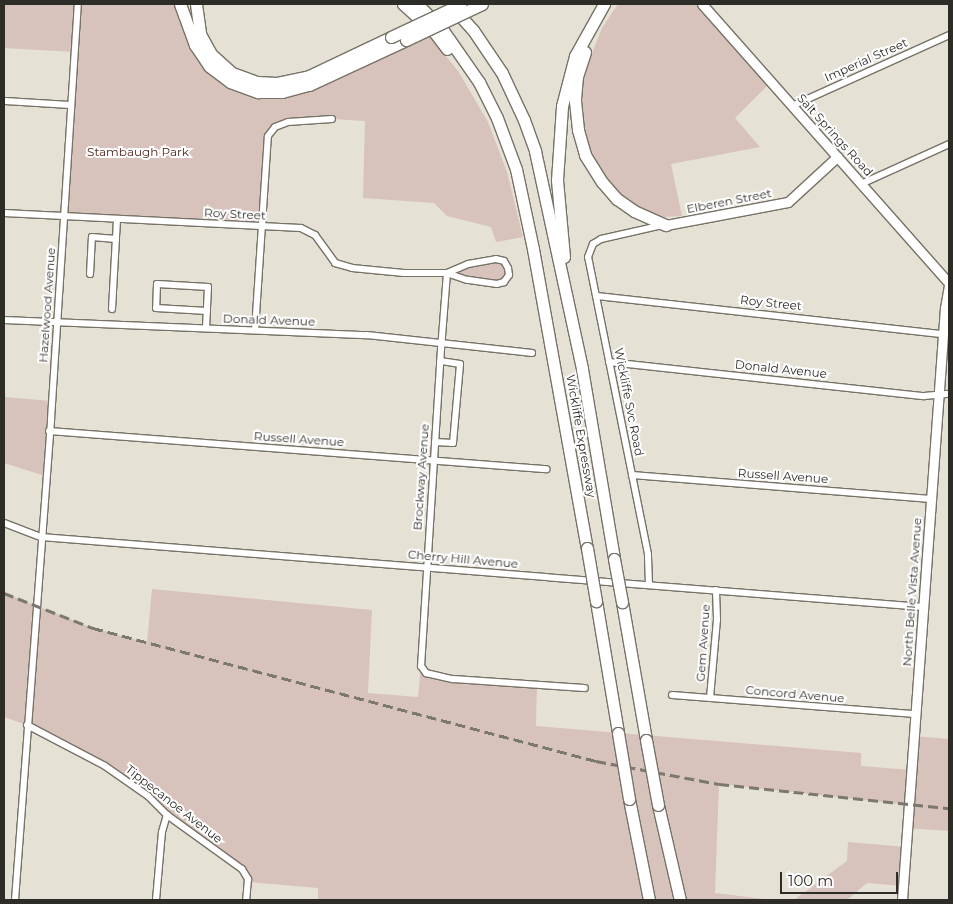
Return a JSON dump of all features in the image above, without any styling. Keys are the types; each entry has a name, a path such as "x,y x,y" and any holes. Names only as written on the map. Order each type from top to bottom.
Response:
{"highway":[{"path":"180,4 195,46 209,66 230,82 258,92 282,92 309,86 482,4"},
{"path":"196,4 200,34 211,54 232,73 257,82 277,83 309,76 461,4"},
{"path":"403,4 435,33 466,74 486,110 507,155 523,199"},
{"name":"Wickliffe Expressway","path":"417,4 460,52 485,94 507,142 523,199 596,601 629,799 649,900"},
{"name":"Wickliffe Expressway","path":"449,4 488,51 511,89 534,151 582,369 646,740 658,805 680,900"},
{"path":"582,369 581,343 563,251 557,155 562,106 571,69 587,31 604,4"},
{"path":"612,4 588,45 578,76 575,109 580,139 597,175 617,199 634,212 666,225"}],"street":[{"name":"Hazelwood Avenue","path":"15,900 65,216 78,4"},
{"name":"Salt Springs Road","path":"702,4 949,284"},
{"name":"Imperial Street","path":"792,106 949,34"},
{"path":"4,101 71,105"},
{"path":"255,330 270,132 279,125 288,122 332,119"},
{"path":"862,184 949,144"},
{"name":"Elberen Street","path":"610,237 788,202 837,157"},
{"name":"Roy Street","path":"4,213 262,226 309,231 320,240 335,263 341,266 404,273 448,273 467,280 497,284 507,279 509,270 504,261 496,259 468,264 448,273"},
{"path":"112,309 117,219"},
{"path":"90,274 92,237 116,239"},
{"name":"Wickliffe Svc Road","path":"610,237 596,241 588,257 648,554 649,585"},
{"name":"Brockway Avenue","path":"448,273 441,343 421,666 426,673 433,676 585,688"},
{"path":"206,328 207,311 208,287 157,284 156,308 207,311"},
{"name":"North Belle Vista Avenue","path":"902,900 943,334 949,284"},
{"name":"Roy Street","path":"597,296 943,334"},
{"name":"Donald Avenue","path":"4,320 367,335 532,353"},
{"path":"435,442 453,443 460,364 440,361"},
{"name":"Donald Avenue","path":"610,362 914,395 939,396 949,394"},
{"name":"Russell Avenue","path":"49,431 547,469"},
{"name":"Russell Avenue","path":"632,475 931,499"},
{"name":"Cherry Hill Avenue","path":"4,523 41,536 923,607"},
{"name":"Gem Avenue","path":"710,698 717,619 716,590"},
{"name":"Concord Avenue","path":"672,695 915,714"},
{"name":"Tippecanoe Avenue","path":"27,725 105,766 148,796 167,815 242,869 248,879 246,900"},
{"path":"156,900 162,832 167,815"}],"green space":[{"name":"Stambaugh Park","path":"4,4 174,4 188,45 210,74 234,91 262,98 276,98 303,93 429,35 458,71 488,122 507,172 523,237 496,242 491,227 447,216 434,203 363,198 365,121 332,119 288,122 270,132 262,226 65,216 75,52 4,48"},
{"path":"618,4 702,4 771,82 735,118 760,147 671,164 682,216 664,217 649,214 624,199 599,171 587,146 579,109 582,78 602,28"},
{"path":"501,259 509,275 497,284 448,273 457,268"},
{"path":"4,397 52,401 45,476 4,463"},
{"path":"152,589 372,610 368,693 418,697 421,666 426,673 537,685 536,726 861,753 861,766 911,770 914,736 949,739 949,831 907,828 909,805 719,784 715,893 773,900 318,900 318,888 248,882 246,874 123,777 27,725 4,717 4,593 93,628 147,643"},
{"path":"848,842 906,847 903,886 867,883 847,900 794,900 847,861"}],"railway":[{"path":"4,593 93,628 596,761 719,784 949,808"}]}
